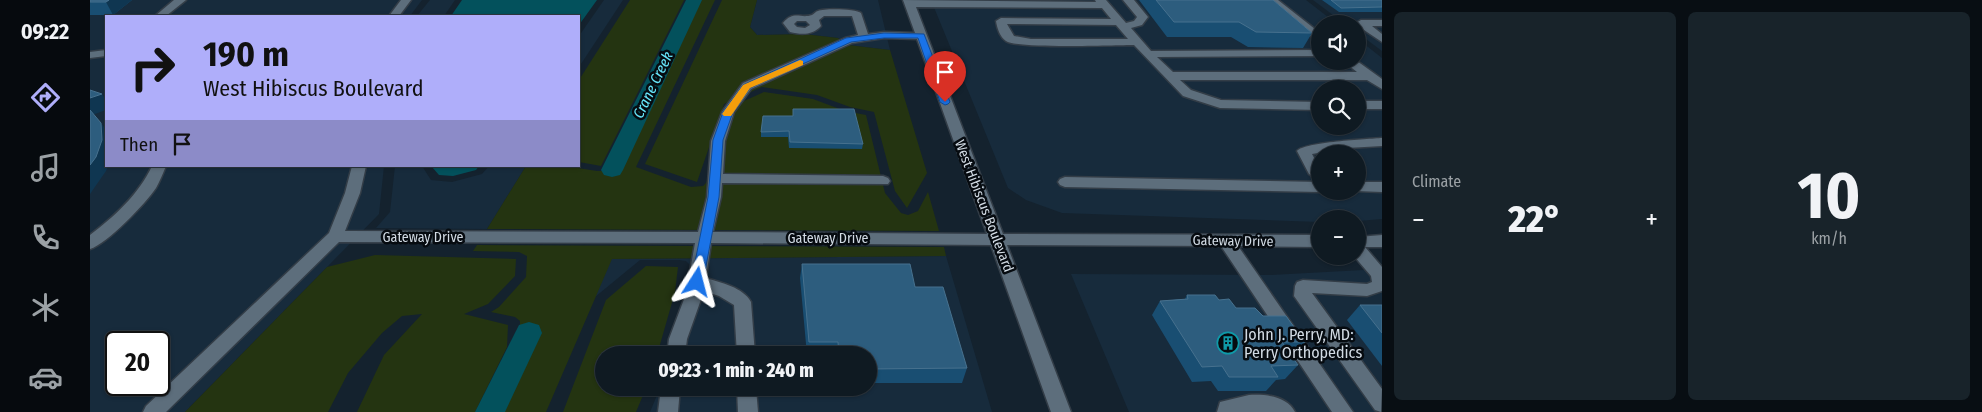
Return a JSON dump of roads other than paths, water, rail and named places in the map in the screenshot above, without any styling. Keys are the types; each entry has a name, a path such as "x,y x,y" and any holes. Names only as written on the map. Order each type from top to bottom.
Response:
{"street":[{"path":"161,15 181,0"},
{"path":"395,15 406,0"},
{"path":"1128,0 1143,17 1138,23 1122,25 1001,21 1010,39 1031,42 1137,42"},
{"path":"1272,0 1311,31"},
{"path":"909,2 1102,3 1148,54 1187,93 1220,104 1311,106"},
{"name":"West Hibiscus Boulevard","path":"909,2 1061,412"},
{"path":"812,20 821,13 856,13 864,38"},
{"path":"1382,23 1361,23 1382,39"},
{"path":"677,346 695,294 704,238 714,197 718,140 728,112 746,86 849,40 884,35 921,36"},
{"path":"90,55 105,53"},
{"path":"1148,54 1311,53"},
{"path":"1362,70 1382,85"},
{"path":"1169,76 1370,76"},
{"path":"1377,105 1382,113"},
{"path":"1342,145 1382,142"},
{"path":"1311,151 1304,152 1311,165"},
{"path":"90,243 110,228 150,186 159,167"},
{"path":"153,412 335,236 350,204 359,167"},
{"path":"715,178 883,182"},
{"path":"1065,182 1311,186"},
{"path":"1366,187 1382,187"},
{"name":"Gateway Drive","path":"335,236 1311,241"},
{"path":"1224,240 1343,412"},
{"path":"1366,244 1382,241"},
{"path":"1366,251 1382,266"},
{"path":"1366,256 1378,274 1382,285 1367,290 1303,286 1303,296 1379,395"},
{"path":"697,282 724,291 742,302 745,346"},
{"path":"668,412 670,396"},
{"path":"747,396 748,412"},
{"path":"1227,412 1227,408 1240,403 1263,403 1285,412"}],"waterway":[{"name":"Crane Creek","path":"612,170 694,0"},
{"name":"Crane Creek","path":"490,412 529,333"}],"place":[{"name":"John J. Perry, MD: Perry Orthopedics","path":"1228,343"}]}
